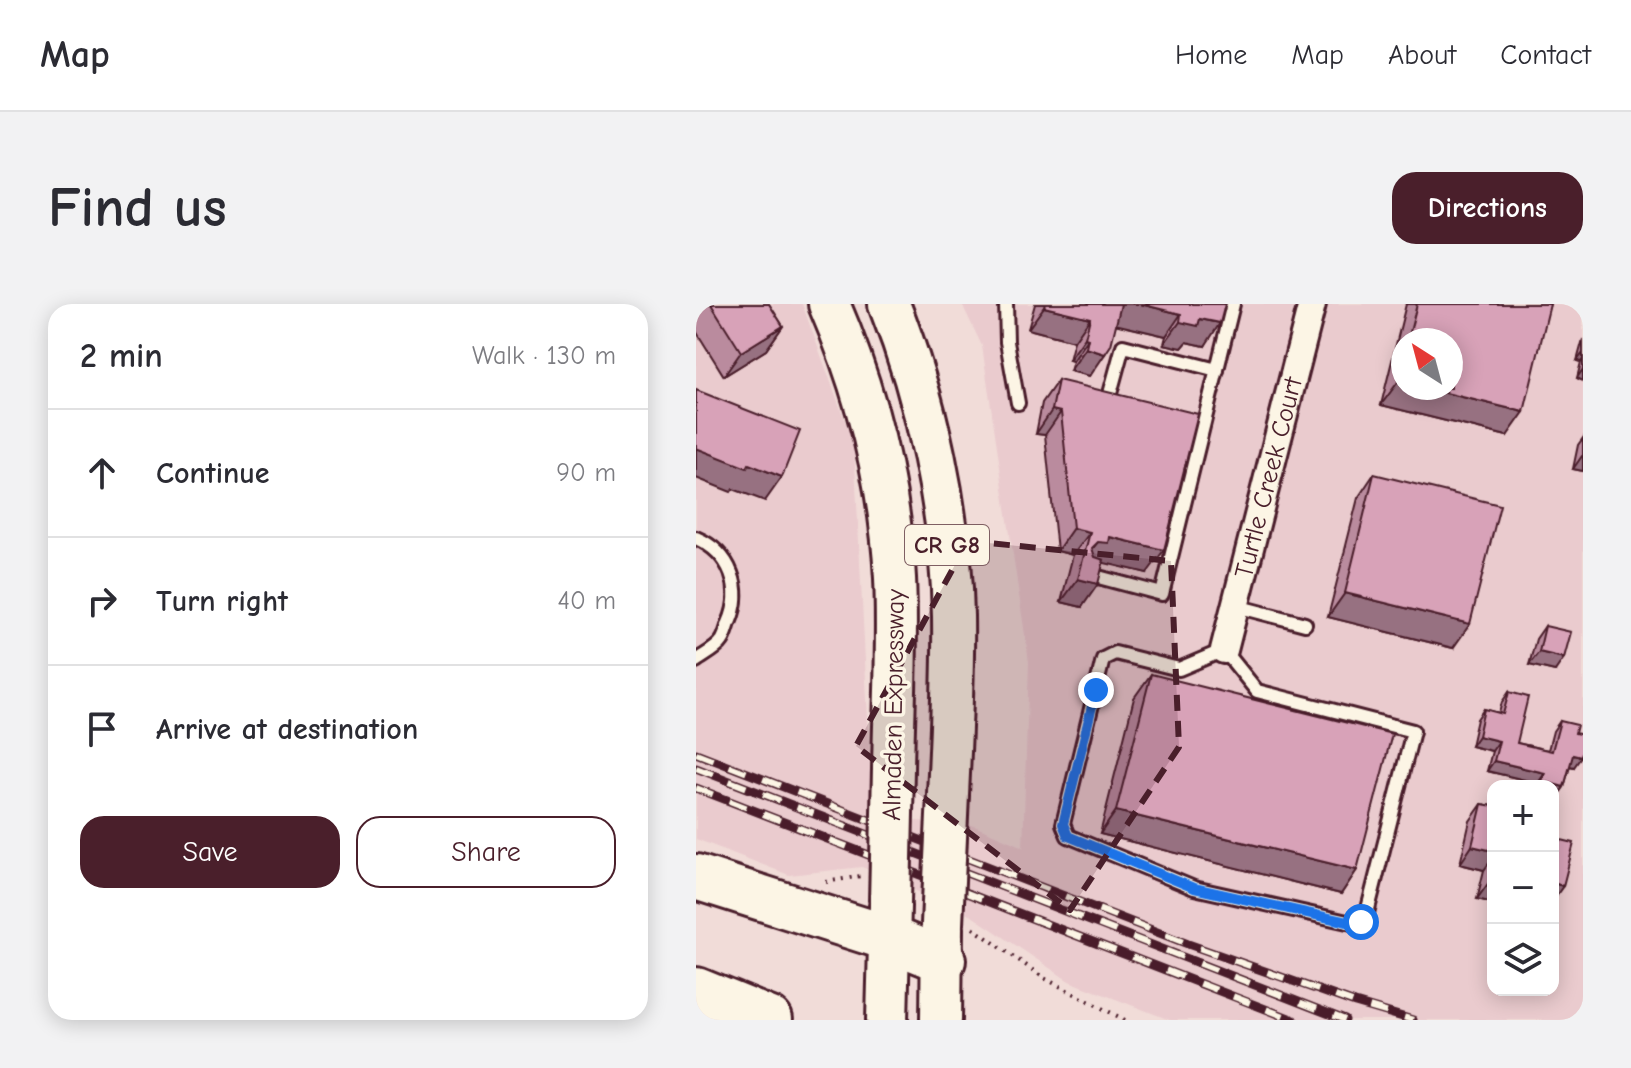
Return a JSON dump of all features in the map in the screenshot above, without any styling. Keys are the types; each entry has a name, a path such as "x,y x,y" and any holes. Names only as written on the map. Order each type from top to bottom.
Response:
{"highway":[{"path":"696,877 889,920 942,942"},
{"path":"696,990 770,1020"}],"main road":[{"name":"Almaden Expressway","path":"829,304 866,405 883,484 895,577 887,1008"},
{"name":"CR G8","path":"889,304 925,415 940,487 953,613 941,1019"}],"street":[{"name":"Turtle Creek Court","path":"1224,650 1312,304"}],"lane":[{"path":"1006,304 1007,342 1018,403"},
{"path":"1085,573 1162,594 1233,304"},
{"path":"1122,405 1108,401 1123,346 1217,370"},
{"path":"1189,424 1202,428"},
{"path":"696,538 707,543 725,559 733,574 736,608 722,643 696,661"},
{"path":"1236,606 1305,624"},
{"path":"1224,650 1257,691 1413,731 1367,913 1361,922 1352,923 1194,888 1068,836 1063,824 1103,659 1115,653 1179,669 1224,650"}],"highlighted area":[{"path":"968,541 1171,561 1179,747 1070,910 856,746"}],"shaded area":[{"path":"696,304 802,304 854,445 873,818 972,825 1023,847 1029,662 982,346 962,304 1583,304 1583,1020 1170,1020 1069,981 972,916 862,867 789,875 696,839"}],"building":[{"path":"711,304 769,304 783,326 741,352"},
{"path":"1045,304 1121,304 1111,345 1105,354 1086,348 1090,318 1044,307"},
{"path":"1140,304 1225,304 1220,323 1200,319 1198,326 1180,322 1181,314"},
{"path":"1417,304 1550,304 1524,412 1463,397 1463,328 1411,328"},
{"path":"1058,380 1198,414 1164,550 1110,537 1109,543 1098,542 1092,548 1095,557 1104,560 1098,584 1078,579 1090,532 1073,528 1061,412 1052,410"},
{"path":"696,390 800,431 782,477 749,464 747,468 696,448"},
{"path":"1374,474 1500,505 1470,624 1345,593"},
{"path":"1545,626 1571,632 1564,658 1539,652"},
{"path":"1151,674 1392,734 1357,870 1116,811"},
{"path":"1509,692 1528,697 1517,743 1552,751 1560,721 1577,725 1575,733 1583,735 1583,748 1581,757 1573,755 1564,787 1559,786 1559,780 1542,780 1545,773 1494,761 1499,741 1478,736 1484,709 1503,714"},
{"path":"1482,804 1487,805 1487,850 1472,846"},
{"path":"1559,839 1574,843 1563,886 1559,885"}],"railway":[{"path":"696,753 1188,944 1355,1003 1413,1020"},
{"path":"696,768 1345,1020"},
{"path":"696,788 1294,1020"}],"route":[{"path":"1096,690 1063,824 1068,836 1194,888 1352,923 1361,922"}]}
